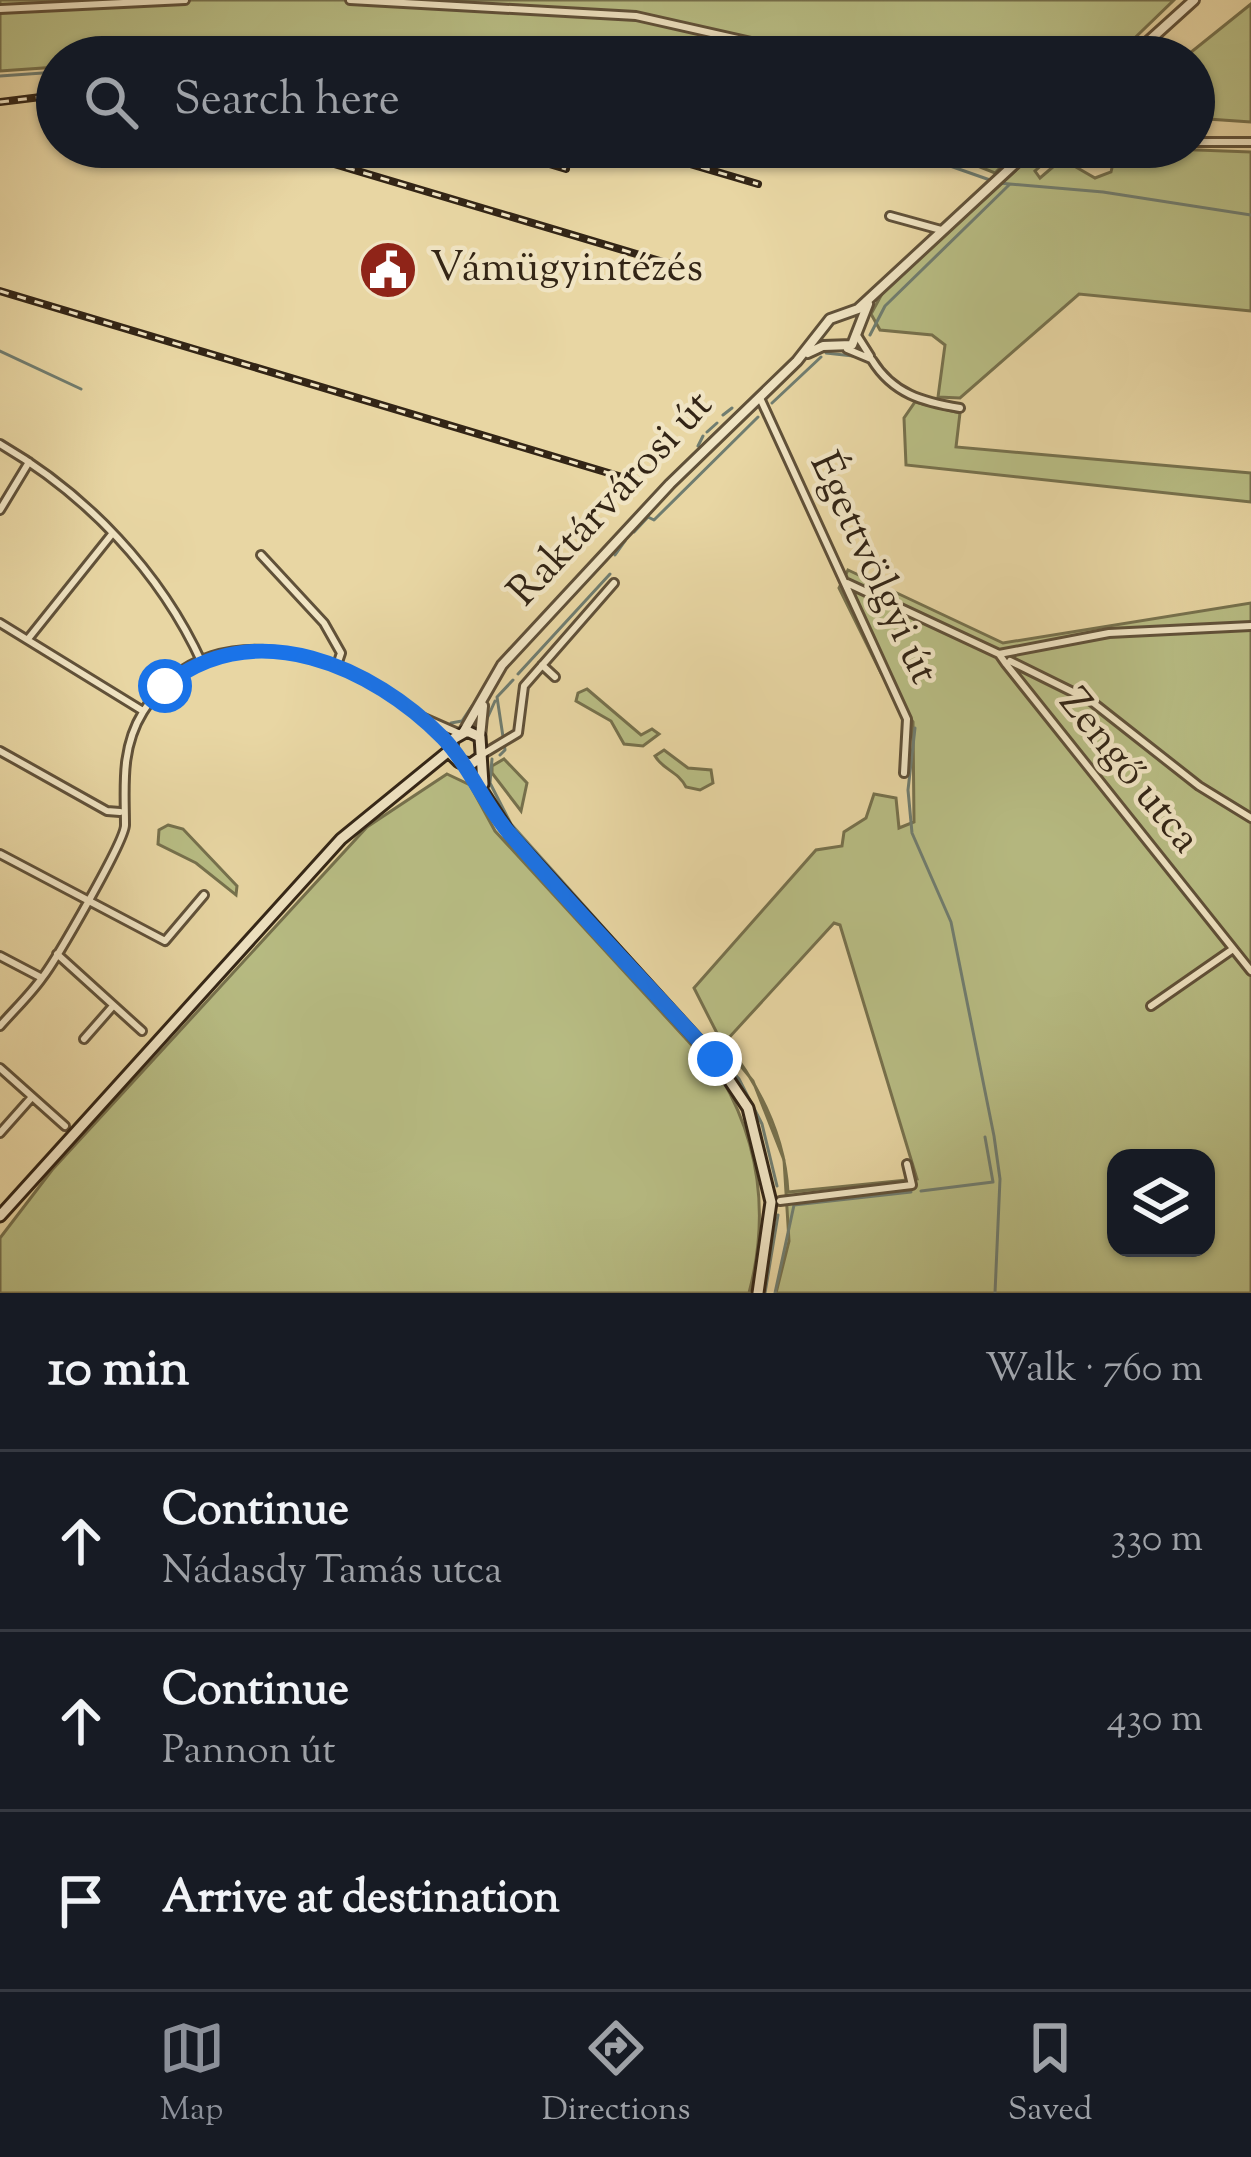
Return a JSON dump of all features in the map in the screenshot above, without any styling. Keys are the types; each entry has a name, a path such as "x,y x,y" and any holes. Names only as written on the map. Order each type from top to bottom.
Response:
{"main road":[{"path":"461,732 481,738"},
{"name":"Raktárvárosi út","path":"397,796 461,732"},
{"name":"Raktárvárosi út","path":"481,738 490,806"},
{"path":"450,748 490,806 715,1059 748,1108 771,1203 758,1293"},
{"path":"0,1216 341,839 397,796 482,756"}],"street":[{"path":"0,9 185,0"},
{"path":"350,0 636,16 725,36"},
{"path":"1154,36 1194,0"},
{"path":"1215,142 1251,142"},
{"name":"Raktárvárosi út","path":"461,732 502,665 758,395 796,361 832,317 847,316 1010,168"},
{"path":"890,216 941,230"},
{"name":"Raktárvárosi út","path":"847,349 884,281"},
{"path":"824,330 830,346 871,359 847,316"},
{"name":"Raktárvárosi út","path":"796,361 830,346"},
{"path":"872,360 883,377 908,395 960,409"},
{"name":"Égettvölgyi út","path":"758,395 907,718 904,773"},
{"path":"0,443 30,461 113,533 153,580 202,662"},
{"path":"0,510 30,461"},
{"path":"28,639 113,533"},
{"path":"261,555 332,634 341,652 337,665"},
{"path":"847,583 1091,701 1199,786 1251,818"},
{"path":"482,756 518,733 519,696 614,584"},
{"path":"0,623 143,711"},
{"path":"1005,658 1109,633 1251,626"},
{"path":"0,1026 42,978 125,828 120,812 127,747 143,711 170,682 202,662 274,649 337,665 424,718 461,732"},
{"name":"Zengő utca","path":"1005,658 1251,971"},
{"path":"542,665 556,677"},
{"name":"Raktárvárosi út","path":"481,738 486,693"},
{"path":"424,718 450,748"},
{"path":"481,738 501,744"},
{"path":"0,751 107,811 120,812"},
{"path":"0,854 165,941 204,895"},
{"path":"1150,1006 1233,949"},
{"path":"57,954 142,1030"},
{"path":"0,956 42,978"},
{"path":"84,1039 114,1005"},
{"path":"0,1068 65,1126"},
{"path":"0,1133 32,1097"},
{"path":"780,1201 912,1185 907,1164"}],"green space":[{"path":"0,0 1174,0 1137,36 36,36 36,68 0,71"},
{"path":"1251,4 1251,122 1215,119 1215,36 1211,36"},
{"path":"1215,151 1251,152 1251,311 1079,294 960,398 938,397 945,345 932,335 880,330 871,314 883,292 1018,168 1038,168 1035,171 1040,178 1052,168 1078,168 1095,178 1112,168 1215,168"},
{"path":"915,402 960,413 956,447 1251,473 1251,502 906,465 904,418"},
{"path":"848,570 1003,643 1251,603 1251,1293 776,1293 789,1241 784,1163 788,1192 917,1179 840,925 834,923 725,1042 750,1077 722,1043 694,988 816,850 842,846 844,832 866,818 874,794 896,798 899,828 914,822 913,722 881,673 839,588"},
{"path":"587,689 641,735 652,729 659,734 643,746 624,744 611,721 576,701 578,693"},
{"path":"664,750 688,768 711,770 713,783 700,790 686,787 655,756"},
{"path":"504,759 527,783 521,811 492,773 492,766"},
{"path":"447,774 470,785 495,831 721,1077 745,1128 757,1182 759,1237 749,1293 0,1293 0,1238 52,1170 367,827"},
{"path":"168,825 183,829 237,886 236,895 196,863 158,844 159,830"},
{"path":"755,1086 776,1132 783,1158"}],"waterway":[{"path":"0,76 36,73"},
{"path":"956,168 990,180"},
{"path":"999,183 1103,192 1251,215"},
{"path":"870,335 885,306 1009,185"},
{"path":"0,351 81,389"},
{"path":"826,353 853,356"},
{"path":"772,403 821,357"},
{"path":"723,415 732,408"},
{"path":"634,532 648,517 654,520 758,417"},
{"path":"707,432 717,423"},
{"path":"698,446 703,436"},
{"path":"615,555 625,541"},
{"path":"518,674 610,574"},
{"path":"500,755 505,750 497,697 513,680"},
{"path":"486,721 495,701"},
{"path":"451,723 462,721 472,706"},
{"path":"915,728 908,790 912,833 951,922 994,1136 1000,1179 995,1293"},
{"path":"492,759 490,783 511,824 739,1079 762,1124 777,1186"},
{"path":"921,1191 993,1182 985,1137"},
{"path":"775,1293 794,1205 911,1192"},
{"path":"765,1293 778,1215"}],"railway":[{"path":"0,102 36,98"},
{"path":"348,168 690,270"},
{"path":"704,168 758,184"},
{"path":"0,291 622,477"}],"place":[{"name":"Vámügyintézés","path":"388,270"}],"route":[{"path":"165,686 202,662 280,650 321,658 410,705 470,770 510,834 715,1059"}]}
